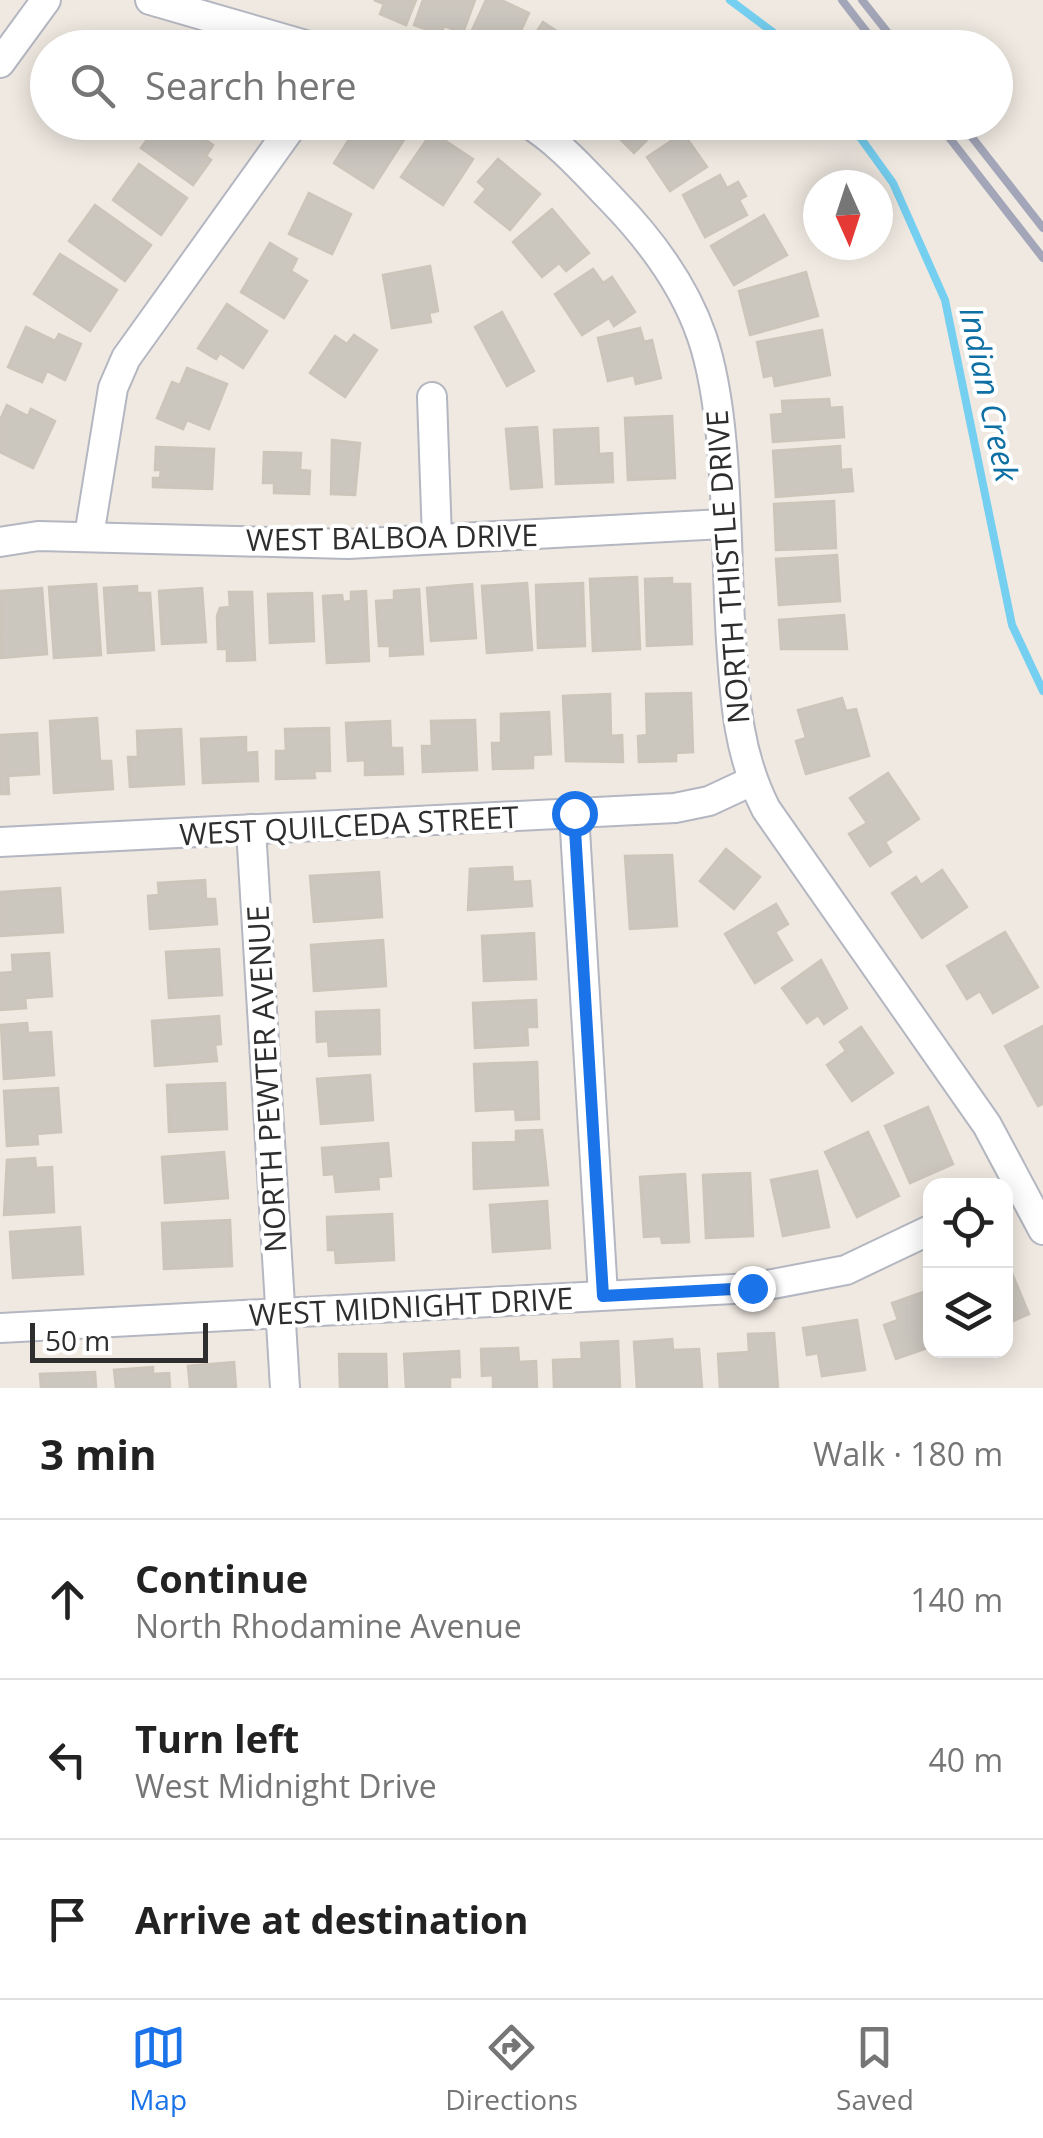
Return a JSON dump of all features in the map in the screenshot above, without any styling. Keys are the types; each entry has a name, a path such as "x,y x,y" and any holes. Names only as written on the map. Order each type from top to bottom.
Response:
{"street":[{"path":"0,63 46,0"},
{"path":"150,0 254,30"},
{"path":"89,536 113,388 126,358 283,140"},
{"name":"NORTH THISTLE DRIVE","path":"548,140 580,166 638,226 677,280 702,338 716,400 736,718 752,782 766,809 987,1125 1009,1178"},
{"path":"432,397 437,540"},
{"name":"WEST BALBOA DRIVE","path":"0,542 38,536 89,536 348,544 723,524"},
{"name":"WEST QUILCEDA STREET","path":"0,842 693,806 752,782"},
{"path":"574,813 603,1296"},
{"name":"NORTH PEWTER AVENUE","path":"252,830 285,1388"},
{"name":"NORTH THISTLE DRIVE","path":"1013,1185 1043,1230"},
{"name":"WEST MIDNIGHT DRIVE","path":"0,1328 797,1282 846,1270 923,1233"}],"building":[{"path":"374,0 416,0 406,25 380,14 384,4"},
{"path":"423,0 475,0 464,30 444,26 443,30 428,30 414,25"},
{"path":"486,0 501,0 529,13 521,30 472,30"},
{"path":"543,22 555,30 538,30"},
{"path":"147,140 206,140 213,145 206,156 211,160 193,185 141,148"},
{"path":"349,140 404,140 373,188 334,163"},
{"path":"426,140 444,140 473,159 443,205 401,177"},
{"path":"621,140 647,140 634,153"},
{"path":"672,140 688,140 707,167 670,191 647,157"},
{"path":"498,159 540,194 510,230 475,202 486,189 478,182"},
{"path":"139,164 187,198 161,235 113,200"},
{"path":"720,175 727,188 738,182 746,196 739,200 747,215 705,237 683,195"},
{"path":"309,193 351,214 332,254 289,234"},
{"path":"95,205 151,245 125,281 69,241"},
{"path":"552,209 589,253 566,271 559,263 542,277 513,242"},
{"path":"764,215 787,255 734,285 711,246"},
{"path":"270,243 297,259 291,271 307,281 284,318 241,292"},
{"path":"60,254 117,290 90,331 34,294"},
{"path":"430,266 438,311 429,313 431,322 392,328 383,275"},
{"path":"593,269 603,283 612,277 635,312 614,326 609,318 582,335 555,294"},
{"path":"806,272 818,316 750,335 739,291"},
{"path":"227,304 267,331 243,368 220,353 216,359 198,348"},
{"path":"502,312 534,371 507,386 475,327"},
{"path":"26,327 55,341 59,334 81,344 65,380 47,371 42,382 8,367"},
{"path":"640,328 644,342 652,340 661,378 636,384 634,375 608,381 598,338"},
{"path":"822,330 830,375 775,386 773,375 764,377 757,342"},
{"path":"354,335 377,350 345,397 310,373 335,336 347,344"},
{"path":"187,368 227,384 209,429 187,420 183,429 157,418 172,382 180,385"},
{"path":"829,399 830,408 842,407 844,437 773,442 771,415 783,414 782,401"},
{"path":"7,405 28,416 31,409 55,421 33,468 0,452 0,420"},
{"path":"672,416 675,478 628,480 625,418"},
{"path":"537,427 542,487 511,489 506,429"},
{"path":"598,428 599,454 612,453 613,482 556,484 554,430"},
{"path":"332,440 360,443 355,495 331,494"},
{"path":"840,446 841,470 851,469 853,491 776,497 773,451"},
{"path":"156,447 214,449 212,489 153,487 153,478 160,478 161,470 155,470"},
{"path":"264,452 301,453 300,470 310,471 309,494 274,493 274,483 263,483"},
{"path":"834,501 836,548 776,550 774,504"},
{"path":"837,555 840,601 779,605 776,559"},
{"path":"637,577 640,649 593,651 590,579"},
{"path":"672,578 672,584 690,584 692,644 647,646 645,579"},
{"path":"527,583 532,650 487,653 482,586"},
{"path":"583,583 585,646 538,648 536,585"},
{"path":"96,584 101,655 54,658 49,587"},
{"path":"472,584 476,638 431,641 427,588"},
{"path":"137,586 137,593 150,593 154,650 108,653 104,588"},
{"path":"42,588 47,654 1,658 0,591"},
{"path":"202,588 206,642 162,644 159,591"},
{"path":"419,589 423,654 390,656 390,646 379,646 376,601 394,600 394,591"},
{"path":"366,591 369,661 327,663 323,596 342,595 343,602 351,601 351,592"},
{"path":"229,592 252,592 255,660 227,661 227,649 218,649 217,616 220,608 230,607"},
{"path":"312,593 314,641 270,643 268,594"},
{"path":"844,615 847,649 781,649 779,620"},
{"path":"691,693 693,752 676,753 676,761 639,762 638,736 647,735 646,694"},
{"path":"610,694 611,736 622,735 623,762 566,761 563,696"},
{"path":"842,698 846,711 856,709 869,756 806,774 796,741 806,738 798,710"},
{"path":"549,712 551,754 533,755 533,768 493,769 492,743 501,743 501,714"},
{"path":"97,718 100,761 111,761 113,789 54,793 50,721"},
{"path":"475,720 477,770 423,772 422,746 432,746 431,721"},
{"path":"390,721 391,748 402,748 403,774 365,775 365,760 348,761 346,723"},
{"path":"329,728 330,771 314,771 315,778 276,779 276,751 286,751 285,729"},
{"path":"181,729 184,784 130,787 128,757 138,757 137,731"},
{"path":"37,733 39,774 8,776 9,794 0,794 0,735"},
{"path":"246,737 246,753 257,752 258,781 203,783 201,739"},
{"path":"888,773 919,819 885,842 891,852 870,866 849,834 867,823 850,798"},
{"path":"726,849 760,877 734,909 700,881"},
{"path":"672,855 677,926 630,929 625,856"},
{"path":"512,867 513,882 530,881 532,906 468,910 470,869"},
{"path":"942,870 967,907 922,938 892,893 916,877 921,885"},
{"path":"379,872 382,917 314,922 310,876"},
{"path":"205,880 206,899 215,899 217,924 150,929 148,896 159,895 158,883"},
{"path":"60,888 63,932 0,936 0,892"},
{"path":"776,904 788,924 775,932 792,960 755,983 725,934"},
{"path":"1005,932 1038,987 993,1013 980,991 967,999 947,966"},
{"path":"534,933 536,979 484,981 482,936"},
{"path":"383,940 386,986 314,991 311,945"},
{"path":"219,949 222,995 169,998 166,952"},
{"path":"49,953 52,996 25,998 26,1008 0,1010 0,973 13,972 12,955"},
{"path":"821,960 847,1008 824,1024 818,1015 807,1023 782,988"},
{"path":"536,1000 537,1027 527,1027 528,1045 475,1048 473,1003"},
{"path":"379,1010 380,1054 329,1056 328,1041 317,1042 316,1012"},
{"path":"219,1016 221,1044 215,1045 217,1061 155,1066 152,1021"},
{"path":"27,1023 28,1033 51,1032 54,1075 4,1079 1,1025"},
{"path":"1043,1026 1043,1104 1038,1106 1005,1046"},
{"path":"861,1027 893,1073 852,1101 827,1065 846,1051 840,1042"},
{"path":"537,1062 539,1119 516,1120 515,1109 476,1111 474,1064"},
{"path":"370,1075 373,1120 321,1124 317,1079"},
{"path":"225,1083 227,1129 169,1132 167,1085"},
{"path":"58,1088 61,1132 37,1134 38,1144 7,1146 4,1091"},
{"path":"928,1107 953,1164 910,1183 885,1126"},
{"path":"542,1130 548,1185 474,1189 473,1143 516,1142 516,1131"},
{"path":"868,1132 899,1196 857,1217 825,1152"},
{"path":"388,1143 391,1176 378,1177 379,1189 336,1192 334,1174 324,1175 322,1148"},
{"path":"224,1152 228,1198 165,1203 162,1157"},
{"path":"35,1158 36,1168 52,1167 54,1212 4,1215 7,1160"},
{"path":"817,1171 829,1227 783,1236 771,1180"},
{"path":"750,1173 753,1236 706,1238 703,1175"},
{"path":"685,1174 689,1242 662,1243 661,1236 644,1237 640,1177"},
{"path":"547,1201 550,1248 493,1252 490,1205"},
{"path":"392,1214 394,1260 336,1263 335,1250 328,1250 327,1217"},
{"path":"230,1220 232,1266 164,1269 162,1223"},
{"path":"80,1227 83,1274 13,1278 10,1232"},
{"path":"1013,1276 1029,1314 1013,1321"},
{"path":"923,1292 923,1349 896,1359 884,1325 898,1320 892,1303"},
{"path":"857,1320 865,1370 822,1376 818,1353 807,1355 803,1328"},
{"path":"774,1333 778,1388 720,1388 718,1354 749,1352 748,1334"},
{"path":"672,1339 673,1350 699,1349 702,1388 637,1388 634,1342"},
{"path":"618,1341 620,1388 554,1388 553,1360 582,1359 581,1343"},
{"path":"518,1348 519,1362 536,1361 537,1388 493,1388 493,1375 482,1376 481,1349"},
{"path":"459,1351 460,1377 450,1377 450,1388 406,1388 404,1354"},
{"path":"339,1354 386,1354 387,1388 340,1388"},
{"path":"234,1362 236,1388 190,1388 188,1366"},
{"path":"153,1367 153,1374 169,1373 170,1388 116,1388 114,1370"},
{"path":"95,1372 96,1388 41,1388 40,1374"}],"waterway":[{"name":"Indian Creek","path":"730,0 770,30"},
{"name":"Indian Creek","path":"862,140 893,183 945,300 1012,625 1043,691"}],"railway":[{"path":"842,0 865,30"},
{"path":"862,0 886,30"},
{"path":"951,140 1043,258"},
{"path":"974,140 1043,228"}],"route":[{"path":"574,813 603,1296 752,1288"}]}
